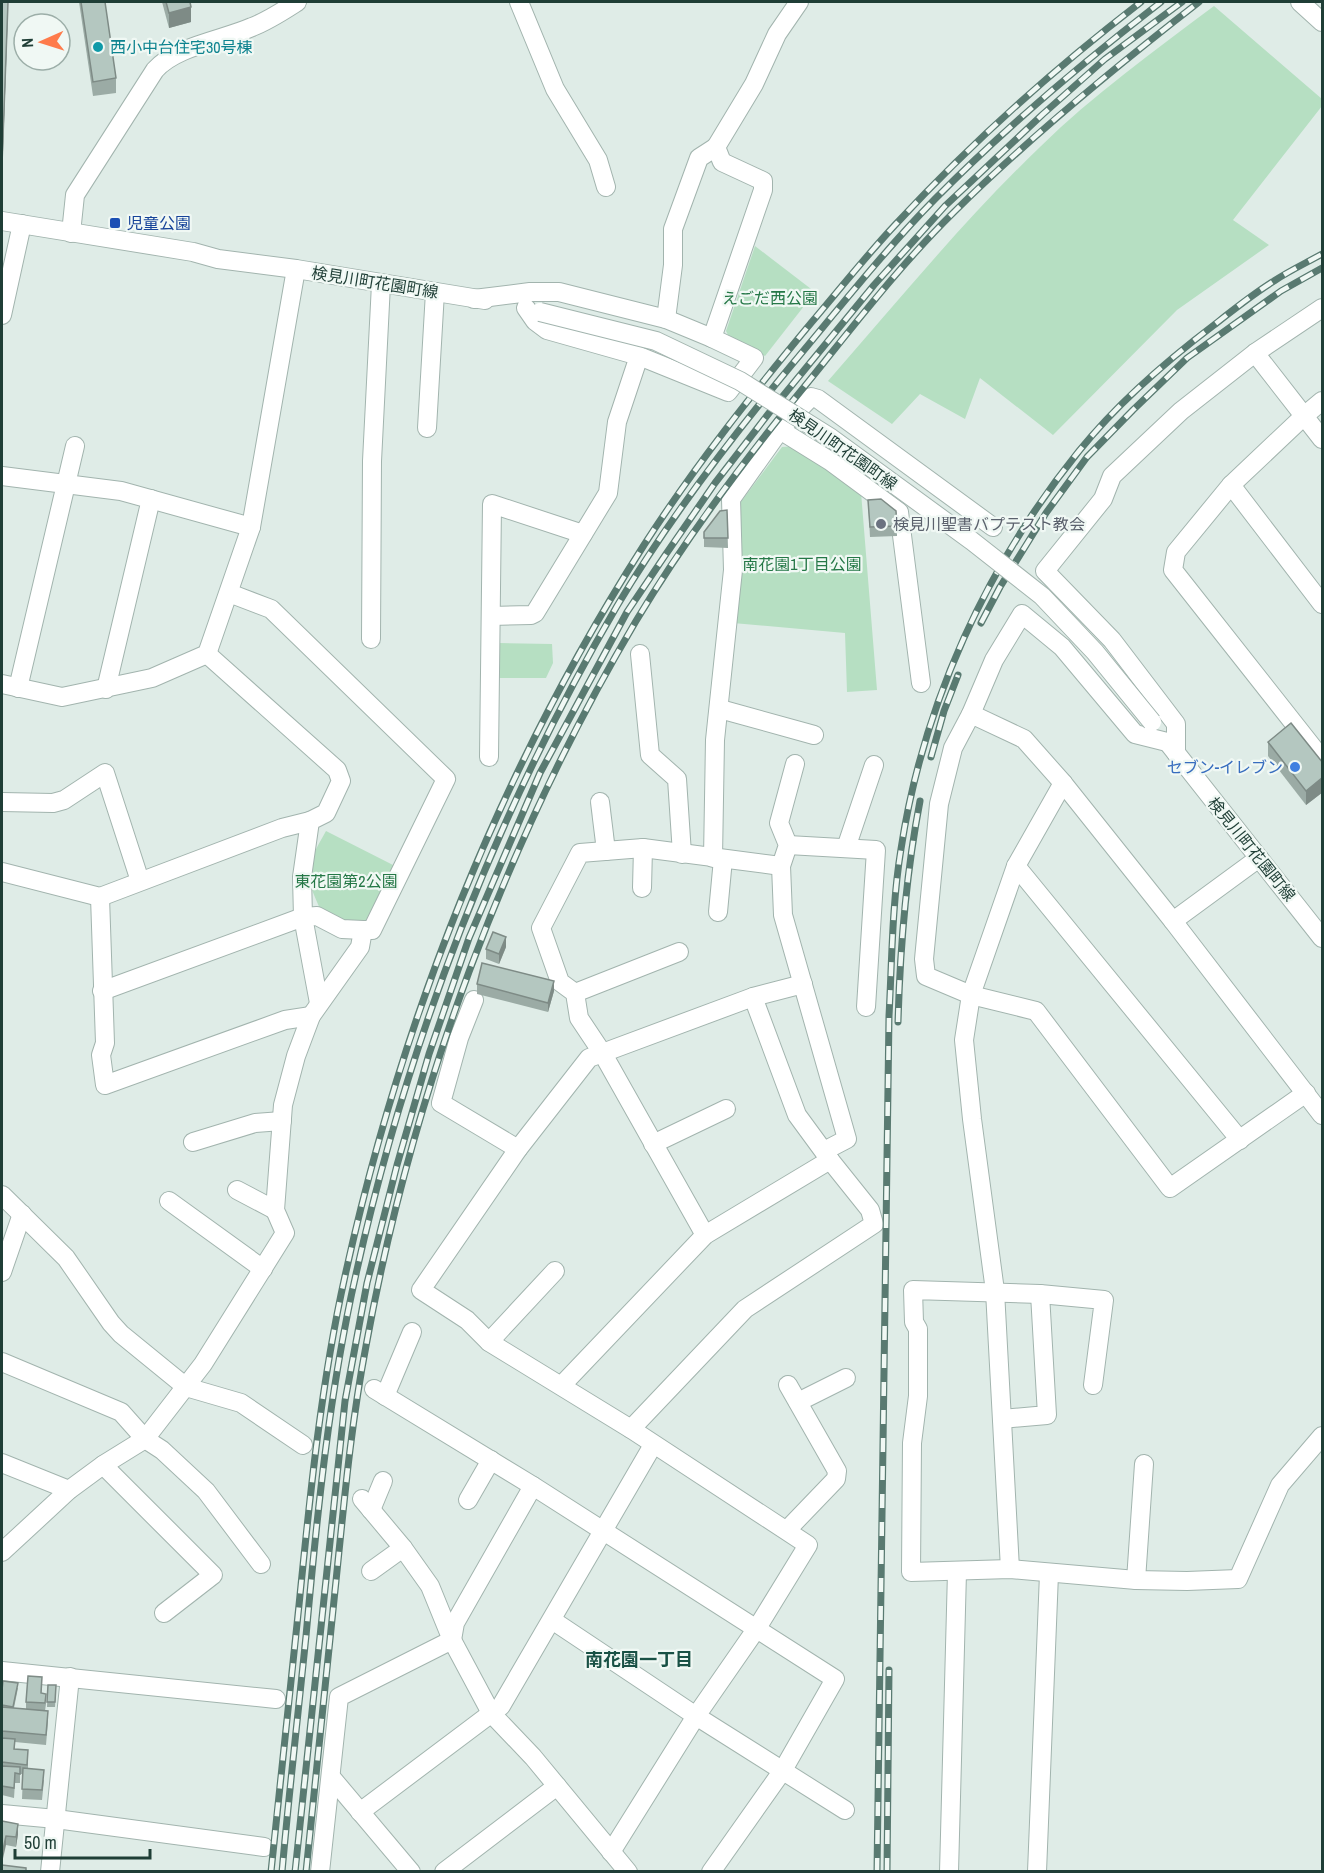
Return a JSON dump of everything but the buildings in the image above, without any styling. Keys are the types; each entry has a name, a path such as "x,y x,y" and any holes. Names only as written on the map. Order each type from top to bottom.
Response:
{"street":[{"path":"71,233 75,195 162,62 180,53 254,27 297,2"},
{"path":"519,2 555,89 598,160 606,188"},
{"path":"666,319 673,265 673,229 699,158 716,147 754,84 777,34 799,2"},
{"path":"1300,2 1323,22"},
{"path":"712,338 763,189 763,181 722,162 716,147"},
{"name":"検見川町花園町線","path":"2,221 533,310 656,341 740,381 831,438 972,541 1042,596 1095,652 1323,938"},
{"path":"2,315 22,224"},
{"path":"75,446 10,686 62,697 152,678 207,654 251,527 296,269"},
{"path":"370,639 372,461 381,284"},
{"path":"427,428 435,292"},
{"path":"474,299 530,292 559,292 666,319 754,358 728,393 639,356 547,330 535,321 533,310"},
{"path":"1306,1094 1170,1188 1036,1011 971,995 926,976 924,959 939,804 953,748 971,714 994,660 1022,614 1062,647 1135,734 1172,747 1176,724 1112,640 1045,571 1103,499 1112,476 1181,411 1256,353 1323,308"},
{"path":"1256,353 1323,439"},
{"path":"491,616 535,613 608,493 617,422 639,356"},
{"path":"718,912 716,740 733,570 731,498 780,430 811,397 818,399 993,527"},
{"path":"1323,401 1231,485 1176,552 1173,570 1323,759"},
{"path":"780,430 830,462 899,512 921,683"},
{"path":"2,476 121,491 251,527"},
{"path":"1231,485 1323,604"},
{"path":"106,689 151,499"},
{"path":"489,757 492,504 583,534"},
{"path":"102,991 303,917 317,916 342,929 372,930 446,779 271,609 229,593"},
{"path":"2,873 100,897 282,828 310,821 326,813 340,781 337,770 207,654"},
{"path":"640,654 650,756 677,779 682,854"},
{"path":"720,709 814,735"},
{"path":"971,714 1024,739 1063,783 1323,1114"},
{"path":"562,1385 705,1235 827,1156 847,1139 783,915 781,866 788,845 780,823 795,764"},
{"path":"846,848 874,765"},
{"path":"2,802 53,803 64,800 105,772 140,881"},
{"path":"1010,1569 995,1291 964,1040 971,995 1016,866 1063,783"},
{"path":"600,802 606,850"},
{"path":"310,821 302,877 303,917 315,1010"},
{"path":"788,845 876,850 866,1007"},
{"path":"642,888 643,848"},
{"path":"705,1235 603,1054 579,1018 575,993 560,982 541,928 580,853 643,848 781,866"},
{"path":"1173,921 1259,858"},
{"path":"1016,866 1240,1140"},
{"path":"100,897 105,1043 101,1055 105,1085 315,1010"},
{"path":"3,1546 69,1490 103,1465 145,1439 186,1387 285,1233 275,1210 283,1105 294,1066 315,1010 360,947 363,930"},
{"path":"575,993 679,952"},
{"path":"383,1481 366,1504 403,1548 430,1586 452,1640 491,1713 557,1786 615,1864 696,1716 757,1629 808,1545 562,1385 489,1342 467,1320 421,1290 518,1149 590,1058 753,997 803,984"},
{"path":"631,1429 745,1309 874,1224 870,1210 797,1115 753,997"},
{"path":"474,1000 459,1038 441,1103 518,1149"},
{"path":"653,1144 726,1109"},
{"path":"193,1142 255,1123 282,1120"},
{"path":"237,1190 275,1210"},
{"path":"2,1195 66,1258 111,1323 186,1387 241,1403 303,1445"},
{"path":"170,1201 263,1269"},
{"path":"2,1272 22,1214"},
{"path":"489,1342 555,1271"},
{"path":"1092,1385 1104,1300 995,1291 913,1290 914,1322 918,1329 918,1396 912,1443 911,1572 1010,1569 1136,1580 1238,1579 1280,1485 1323,1436"},
{"path":"1002,1419 1047,1415 1040,1294"},
{"path":"412,1332 379,1392 533,1486 835,1679 783,1770 711,1872"},
{"path":"2,1362 122,1412 145,1439 162,1450 206,1491 261,1564"},
{"path":"798,1402 846,1378"},
{"path":"787,1530 836,1479 837,1471 788,1385"},
{"path":"360,1812 501,1706 654,1445"},
{"path":"468,1500 491,1460"},
{"path":"2,1463 69,1490"},
{"path":"1136,1580 1144,1464"},
{"path":"103,1465 213,1575 164,1613"},
{"path":"452,1640 455,1623 533,1486"},
{"path":"371,1571 403,1548"},
{"path":"950,1872 957,1572"},
{"path":"1037,1872 1049,1574"},
{"path":"552,1620 696,1716 845,1810"},
{"path":"320,1872 339,1697 452,1640"},
{"path":"2,1671 276,1699"},
{"path":"50,1872 70,1677"},
{"path":"331,1777 411,1872"},
{"path":"444,1872 557,1786"},
{"path":"2,1814 264,1847"}],"green space":[{"path":"1214,6 1322,99 1322,106 1233,220 1269,245 1177,310 1053,435 980,378 965,419 920,394 892,424 828,381 958,232 1040,147 1103,91"},
{"name":"えごだ西公園","path":"755,246 815,292 765,356 730,339 726,331"},
{"name":"南花園1丁目公園","path":"797,446 861,492 877,690 847,692 845,633 733,623 737,507 782,447"},
{"path":"499,643 552,644 553,663 546,678 499,678"},
{"name":"東花園第2公園","path":"326,831 395,866 366,920 344,923 322,913 309,879 309,871 313,854"}],"railway":[{"path":"271,1872 317,1440 329,1358 345,1276 368,1179 427,990 462,897 502,806 545,717 592,630 663,516 745,404 863,261 953,165 1076,54 1141,2"},
{"path":"282,1872 325,1454 338,1364 356,1274 377,1187 430,1014 461,930 532,765 617,606 657,542 701,481 794,362 898,239 961,173 1044,97 1161,2"},
{"path":"295,1872 345,1401 367,1283 397,1165 429,1054 469,938 540,773 627,612 666,554 715,483 769,413 874,285 945,206 1043,114 1105,59 1182,2"},
{"path":"306,1872 352,1434 366,1346 385,1251 409,1157 437,1064 469,972 505,881 545,792 589,705 636,621 677,557 789,405 881,292 935,231 1013,156 1104,77 1199,2"},
{"path":"877,1872 889,1016 898,870 911,795 925,742 943,689 988,589 1015,541 1079,451 1125,400 1178,354 1258,291 1322,254"},
{"path":"981,623 1000,587 1046,513 1087,457 1187,358 1281,291 1322,268"},
{"path":"931,757 944,711 958,675"},
{"path":"898,1022 904,911 920,801"},
{"path":"887,1872 889,1670"}],"place":[{"name":"西小中台住宅30号棟","path":"98,47"},
{"name":"児童公園","path":"115,223"},
{"name":"検見川聖書バプテスト教会","path":"881,524"},
{"name":"セブン-イレブン","path":"1295,767"}],"district":[{"name":"南花園一丁目","path":"639,1659"}]}
